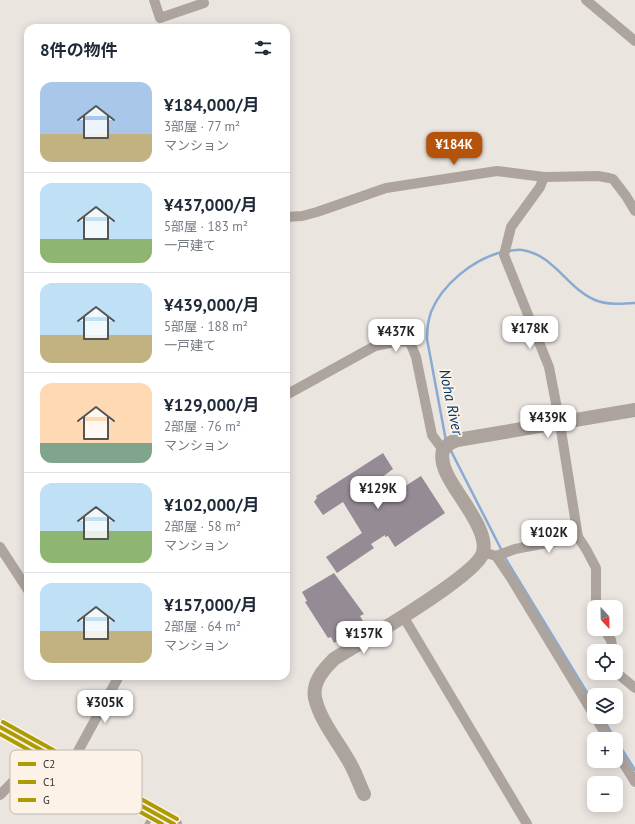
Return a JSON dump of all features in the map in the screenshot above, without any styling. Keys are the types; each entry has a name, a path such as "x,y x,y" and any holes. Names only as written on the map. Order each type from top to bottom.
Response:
{"main road":[{"path":"0,727 41,750"},
{"path":"150,818 174,824"}],"street":[{"path":"154,0 160,18 204,3 203,0"},
{"path":"586,0 635,41"},
{"path":"290,216 310,214 386,188 416,182 497,171 544,177 598,176 613,179 635,211"},
{"path":"544,177 540,187 511,227 504,255 549,368 560,424 578,537 596,568 596,600"},
{"path":"290,392 375,346 399,342 410,342 416,357 432,435 443,450"},
{"path":"587,703 511,578 484,541 479,528 442,463 443,450 450,442 457,440 560,424 635,410"},
{"path":"364,794 353,768 326,723 315,698 316,684 323,670 334,659 436,595 493,554 578,537"},
{"path":"0,547 24,584"},
{"path":"403,616 527,824"},
{"path":"623,678 635,688"},
{"path":"79,750 117,680"},
{"path":"623,762 635,782"},
{"path":"0,795 10,785"}],"building":[{"path":"383,453 393,469 377,481 388,497 421,476 445,513 395,547 388,536 385,537 385,535 371,544 374,548 337,573 326,557 362,533 343,502 323,515 314,502 317,498 316,496"},
{"path":"334,573 364,614 360,616 364,623 334,643 331,637 328,638 305,602 307,601 302,592"}],"waterway":[{"name":"Noha River","path":"507,251 522,250 543,258 585,295 595,300 620,304 635,303"},
{"name":"Noha River","path":"446,441 427,339 430,315 443,292 460,274 481,260 502,252"},
{"name":"Noha River","path":"450,449 502,551"},
{"name":"Noha River","path":"504,556 587,692"},
{"name":"Noha River","path":"606,724 611,732"},
{"name":"Noha River","path":"623,751 635,770"}],"transit line":[{"name":"G","path":"3,722 53,750"},
{"name":"C2","path":"0,727 41,750"},
{"name":"C1","path":"0,734 29,750"},
{"name":"G","path":"142,799 177,819"},
{"name":"C2","path":"142,806 174,824"},
{"name":"C1","path":"142,813 162,824"}]}
